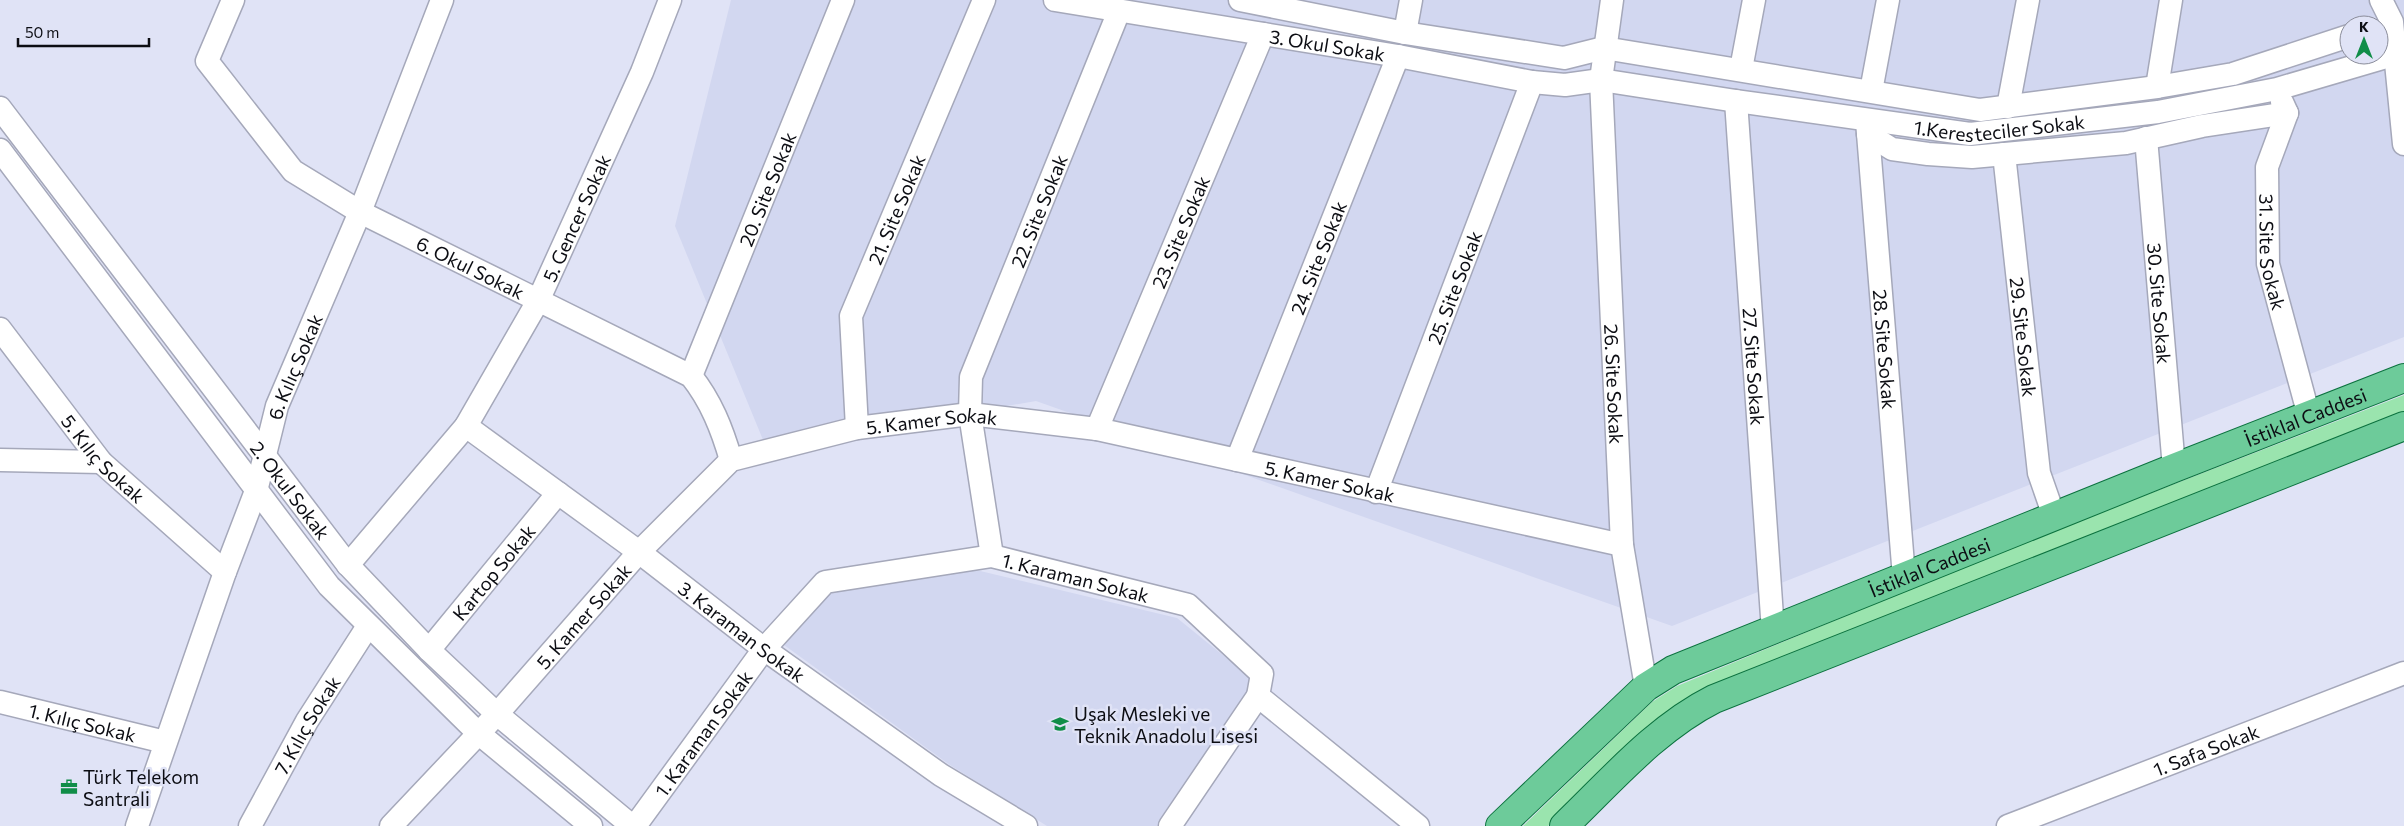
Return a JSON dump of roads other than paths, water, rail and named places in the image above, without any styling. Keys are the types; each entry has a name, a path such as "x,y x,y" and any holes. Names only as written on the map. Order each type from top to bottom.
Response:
{"main road":[{"name":"İstiklal Caddesi","path":"1500,826 1646,687 1673,670 2174,468 2404,378"},
{"path":"1564,826 1656,738 1688,712 1714,699 2404,426"}],"street":[{"name":"6. Okul Sokak","path":"232,0 207,61 293,171 360,212 691,376 702,389 722,429 731,460"},
{"name":"6. Kılıç Sokak","path":"137,826 165,742 256,491 277,406 360,212 442,0"},
{"name":"5. Gencer Sokak","path":"348,565 466,426 538,301 642,72 670,0"},
{"name":"20. Site Sokak","path":"691,376 843,0"},
{"name":"21. Site Sokak","path":"857,428 851,316 984,0"},
{"name":"3. Okul Sokak","path":"1055,0 1398,56 1532,82 1565,85 1601,80"},
{"name":"3. Okul Sokak","path":"1240,0 1278,4 1405,33 1564,58 1604,48"},
{"path":"1405,33 1411,0"},
{"name":"26. Site Sokak","path":"1612,0 1601,80 1622,545 1646,687"},
{"path":"1742,69 1754,0"},
{"path":"1870,91 1888,0"},
{"path":"2008,107 2028,0"},
{"path":"2157,87 2172,0"},
{"path":"2381,0 2384,15"},
{"name":"22. Site Sokak","path":"992,556 970,414 971,377 1119,11"},
{"name":"23. Site Sokak","path":"1097,430 1263,34"},
{"name":"1.Keresteciler Sokak","path":"1604,48 1742,69 1980,110 2157,87 2233,74 2339,39"},
{"path":"2389,40 2393,55 2404,144"},
{"name":"1.Keresteciler Sokak","path":"1601,80 1736,102 1868,128 1970,134 2158,112 2277,89 2393,55"},
{"name":"24. Site Sokak","path":"1237,460 1398,56"},
{"name":"25. Site Sokak","path":"1376,492 1532,82"},
{"path":"1868,128 1892,149 1972,157 2126,143 2202,126 2287,113 2277,89"},
{"name":"27. Site Sokak","path":"1736,102 1773,631"},
{"name":"2. Okul Sokak","path":"0,108 348,565 430,650 497,714 634,826"},
{"name":"31. Site Sokak","path":"2287,113 2267,167 2268,264 2309,416"},
{"name":"28. Site Sokak","path":"1868,128 1904,578"},
{"name":"30. Site Sokak","path":"2146,138 2174,468"},
{"name":"29. Site Sokak","path":"2004,154 2039,472 2054,516"},
{"name":"2. Okul Sokak","path":"2,156 329,586 477,732 591,826"},
{"name":"5. Kılıç Sokak","path":"0,329 101,462 226,572"},
{"name":"5. Kamer Sokak","path":"391,826 477,732 497,714 639,552 731,460 857,428 970,414 1097,430 1622,545"},
{"name":"3. Karaman Sokak","path":"466,426 639,552 764,649 941,775 1026,826"},
{"path":"0,460 101,462"},
{"name":"Kartop Sokak","path":"430,650 558,493"},
{"name":"1. Karaman Sokak","path":"634,826 764,649 826,582 992,556 1188,605 1262,674 1258,696"},
{"name":"7. Kılıç Sokak","path":"250,826 307,721 368,626"},
{"name":"1. Safa Sokak","path":"2008,826 2404,673"},
{"path":"1170,826 1258,696 1418,826"},
{"name":"1. Kılıç Sokak","path":"0,702 165,742"}],"place":[{"name":"Uşak Mesleki ve Teknik Anadolu Lisesi","path":"1060,724"},
{"name":"Türk Telekom Santrali","path":"69,787"}]}
